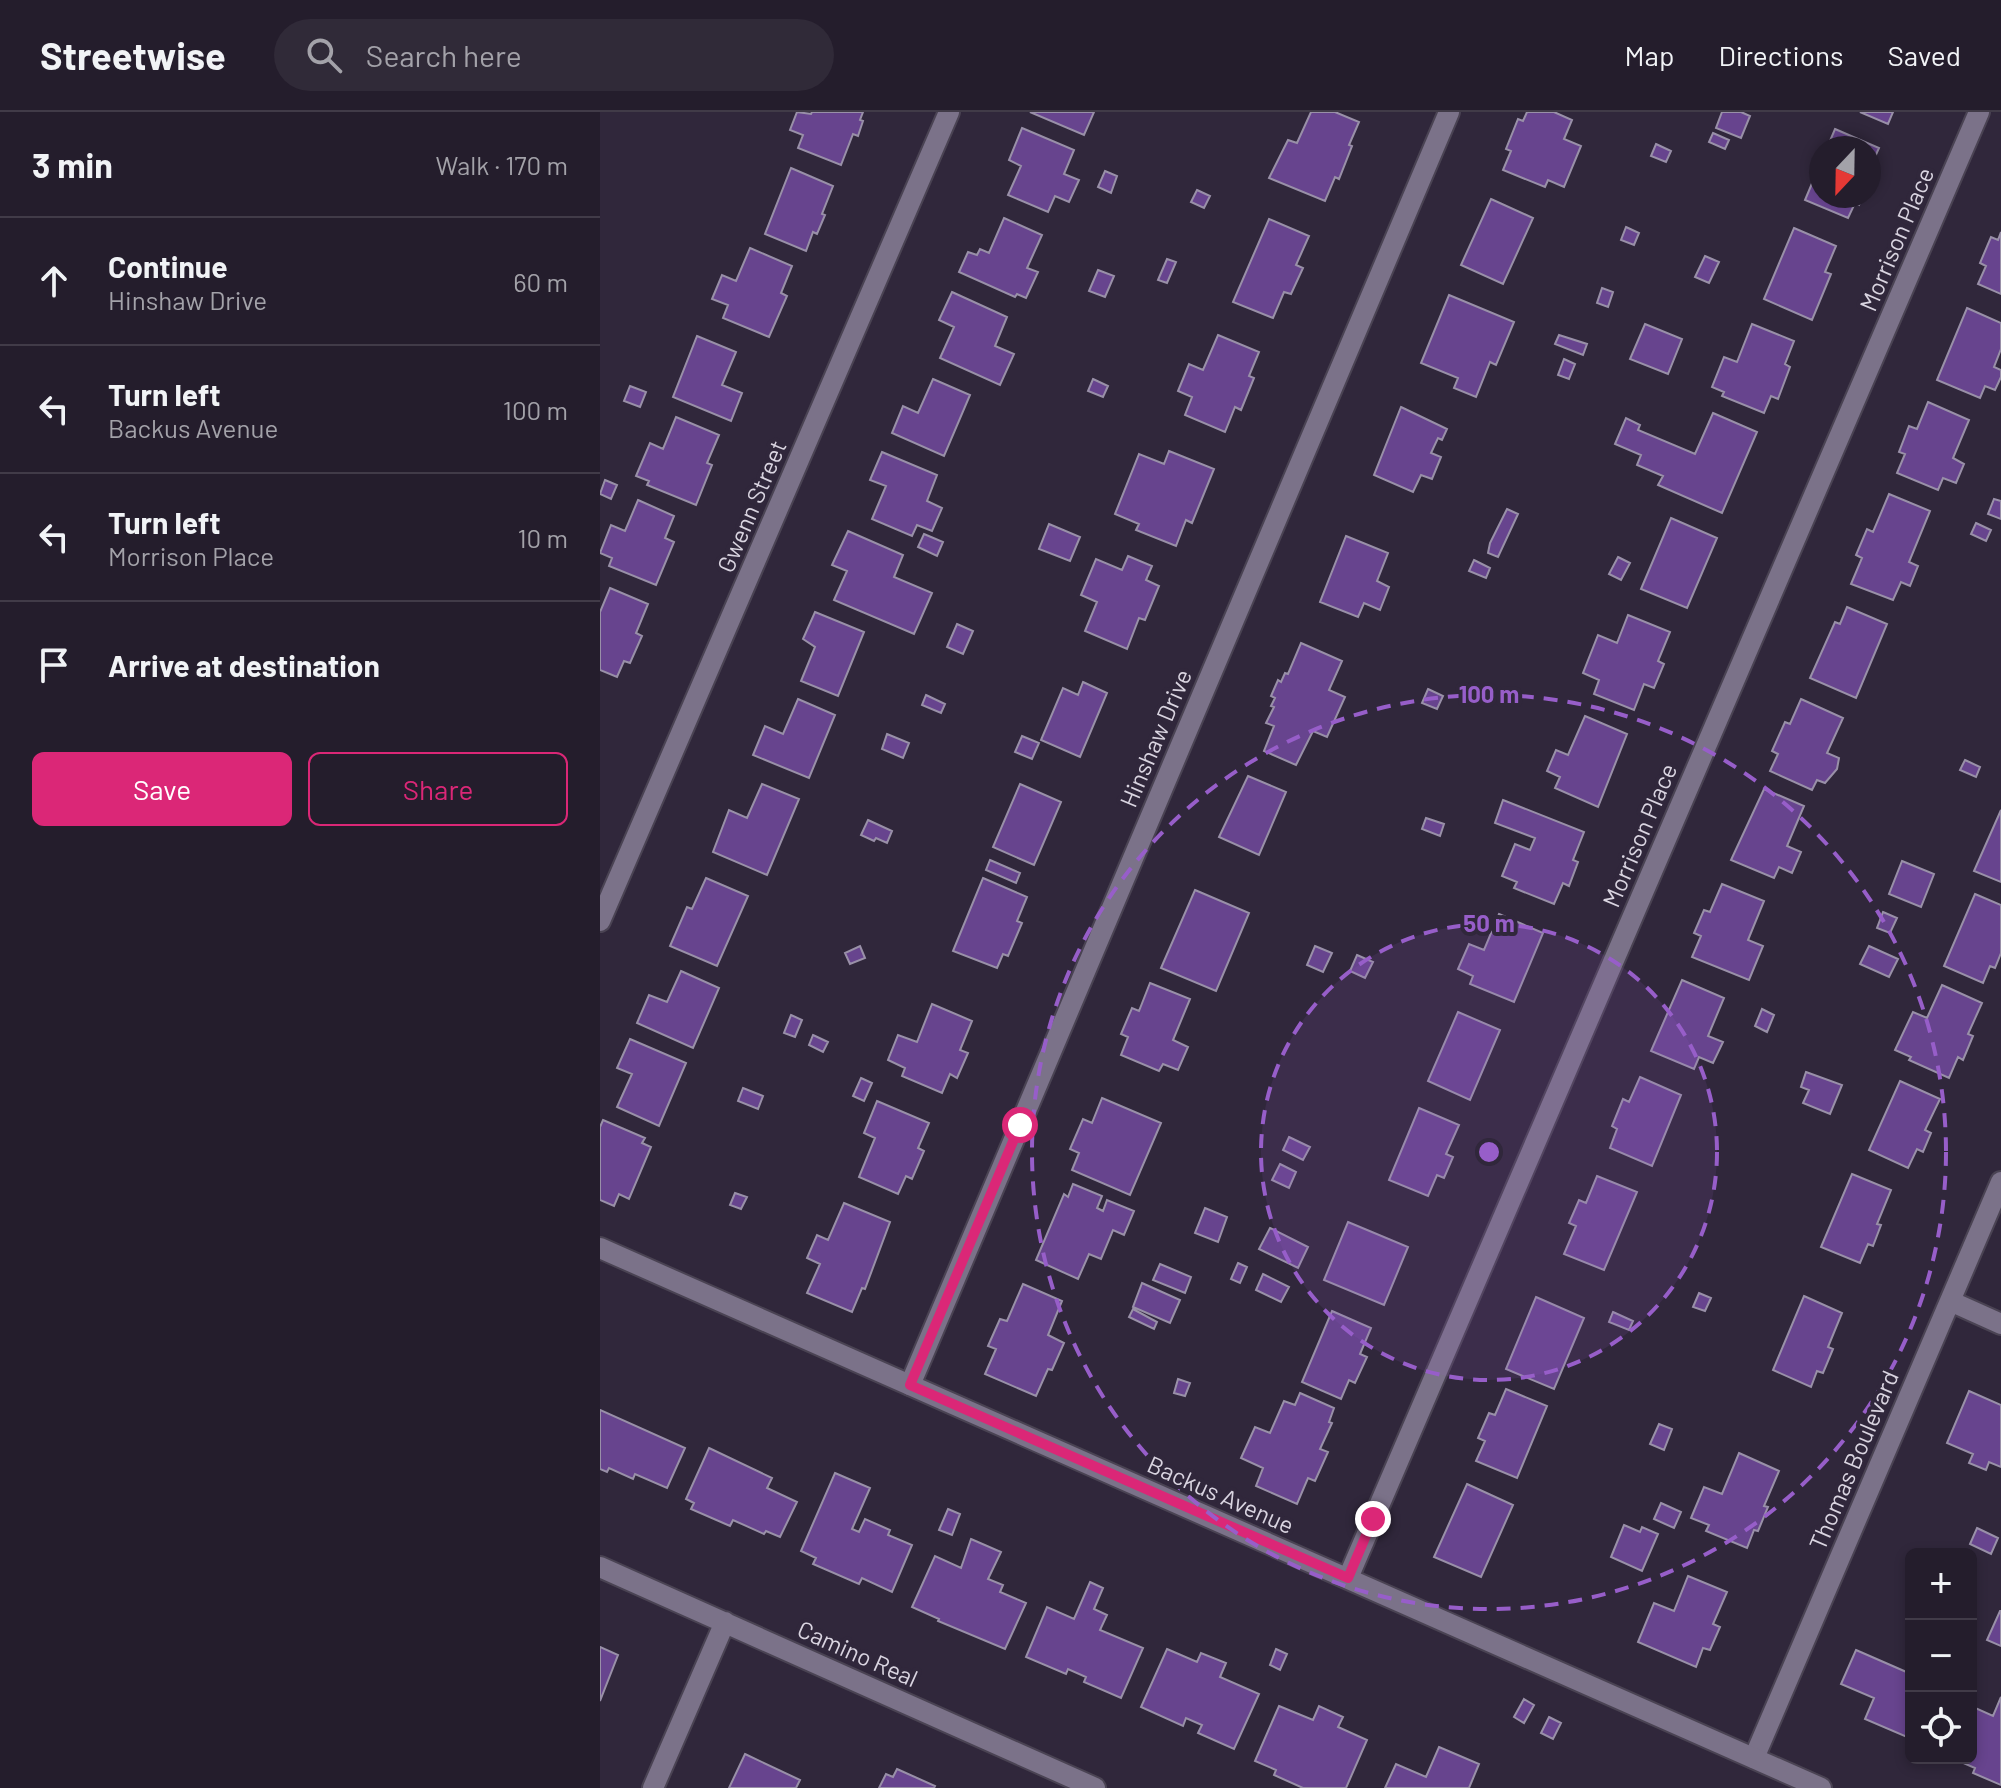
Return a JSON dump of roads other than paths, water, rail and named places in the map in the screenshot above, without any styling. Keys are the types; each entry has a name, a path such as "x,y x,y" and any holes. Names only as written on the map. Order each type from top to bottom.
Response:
{"street":[{"name":"Gwenn Street","path":"600,921 949,112"},
{"name":"Hinshaw Drive","path":"910,1385 1449,112"},
{"name":"Morrison Place","path":"1348,1578 1979,112"},
{"name":"Thomas Boulevard","path":"1754,1758 2001,1182"},
{"name":"Backus Avenue","path":"600,1248 1821,1788"},
{"path":"1950,1301 2001,1324"},
{"name":"Camino Real","path":"600,1567 1095,1788"},
{"path":"653,1788 725,1622"}]}
